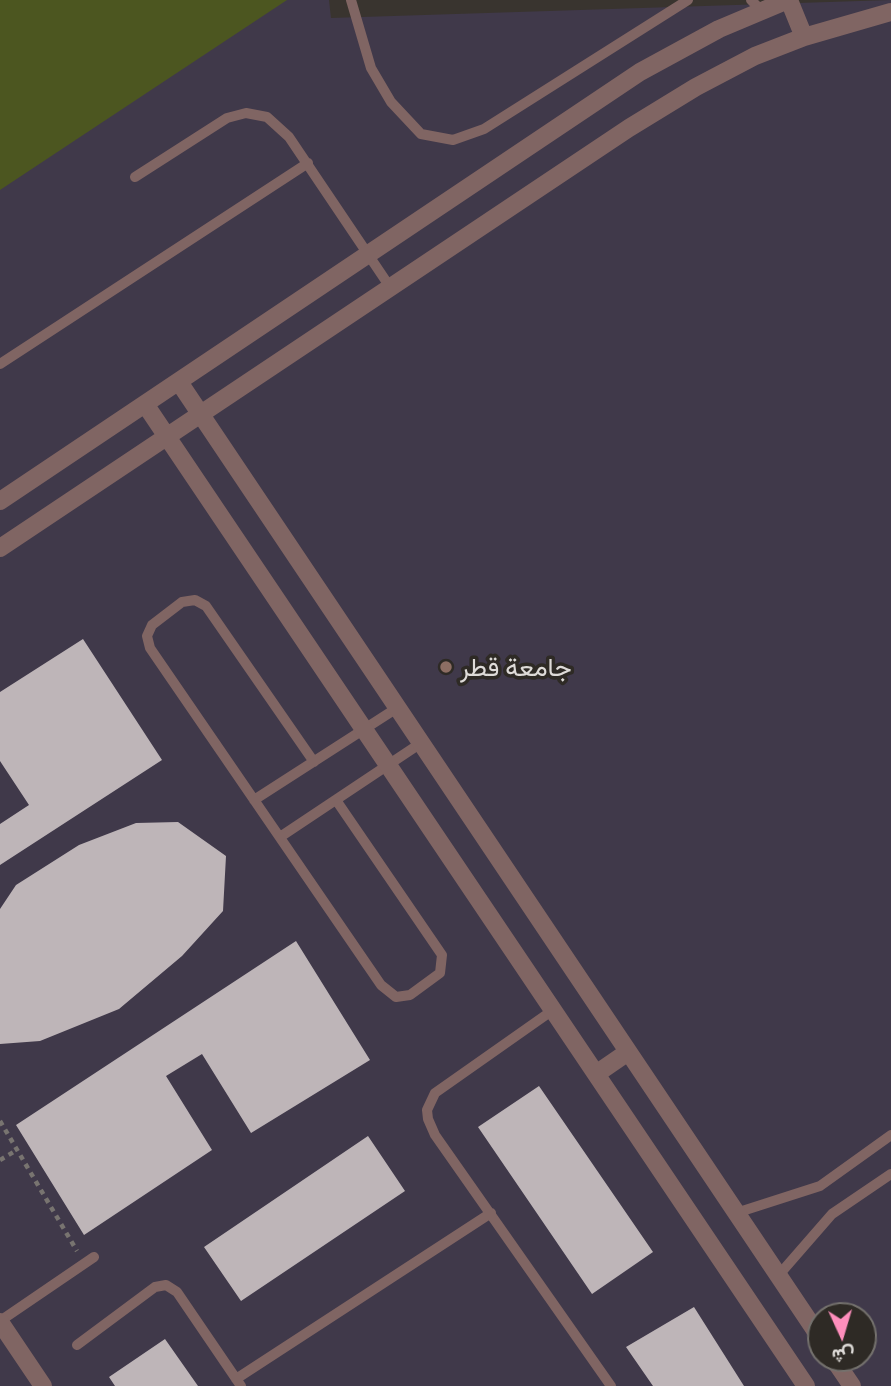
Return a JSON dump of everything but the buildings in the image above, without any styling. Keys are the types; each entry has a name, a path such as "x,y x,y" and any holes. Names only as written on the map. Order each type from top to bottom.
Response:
{"street":[{"path":"0,501 640,72 757,5 789,0 804,37"},
{"path":"0,548 390,287 696,87 755,57 804,37 891,12"},
{"path":"178,382 807,1318"},
{"path":"145,404 806,1386"},
{"path":"596,1074 628,1052"},
{"path":"0,1322 43,1386"}],"lane":[{"path":"351,0 371,68 391,102 421,134 453,139 484,129 688,0"},
{"path":"135,177 227,118 246,113 275,122 308,163 390,287"},
{"path":"0,363 308,163"},
{"path":"314,762 206,606 195,600 182,603 152,625 148,642 385,990 396,997 410,995 440,973 442,956 336,800"},
{"path":"254,800 397,708"},
{"path":"280,837 421,743"},
{"path":"553,1010 442,1087 435,1093 427,1110 430,1127 611,1386"},
{"path":"736,1213 820,1186 891,1135"},
{"path":"778,1276 832,1214 891,1174"},
{"path":"77,1345 155,1287 166,1285 177,1292 238,1383 491,1213"},
{"path":"0,1322 89,1261"}],"path":[{"path":"0,1121 89,1261"},
{"path":"0,1160 17,1150"}],"shaded area":[{"name":"جامعة قطر","path":"0,0 329,0 331,18 891,0 891,1386 0,1386"}],"green space":[{"path":"0,0 287,0 0,190"}],"place":[{"name":"جامعة قطر","path":"446,667"}]}
